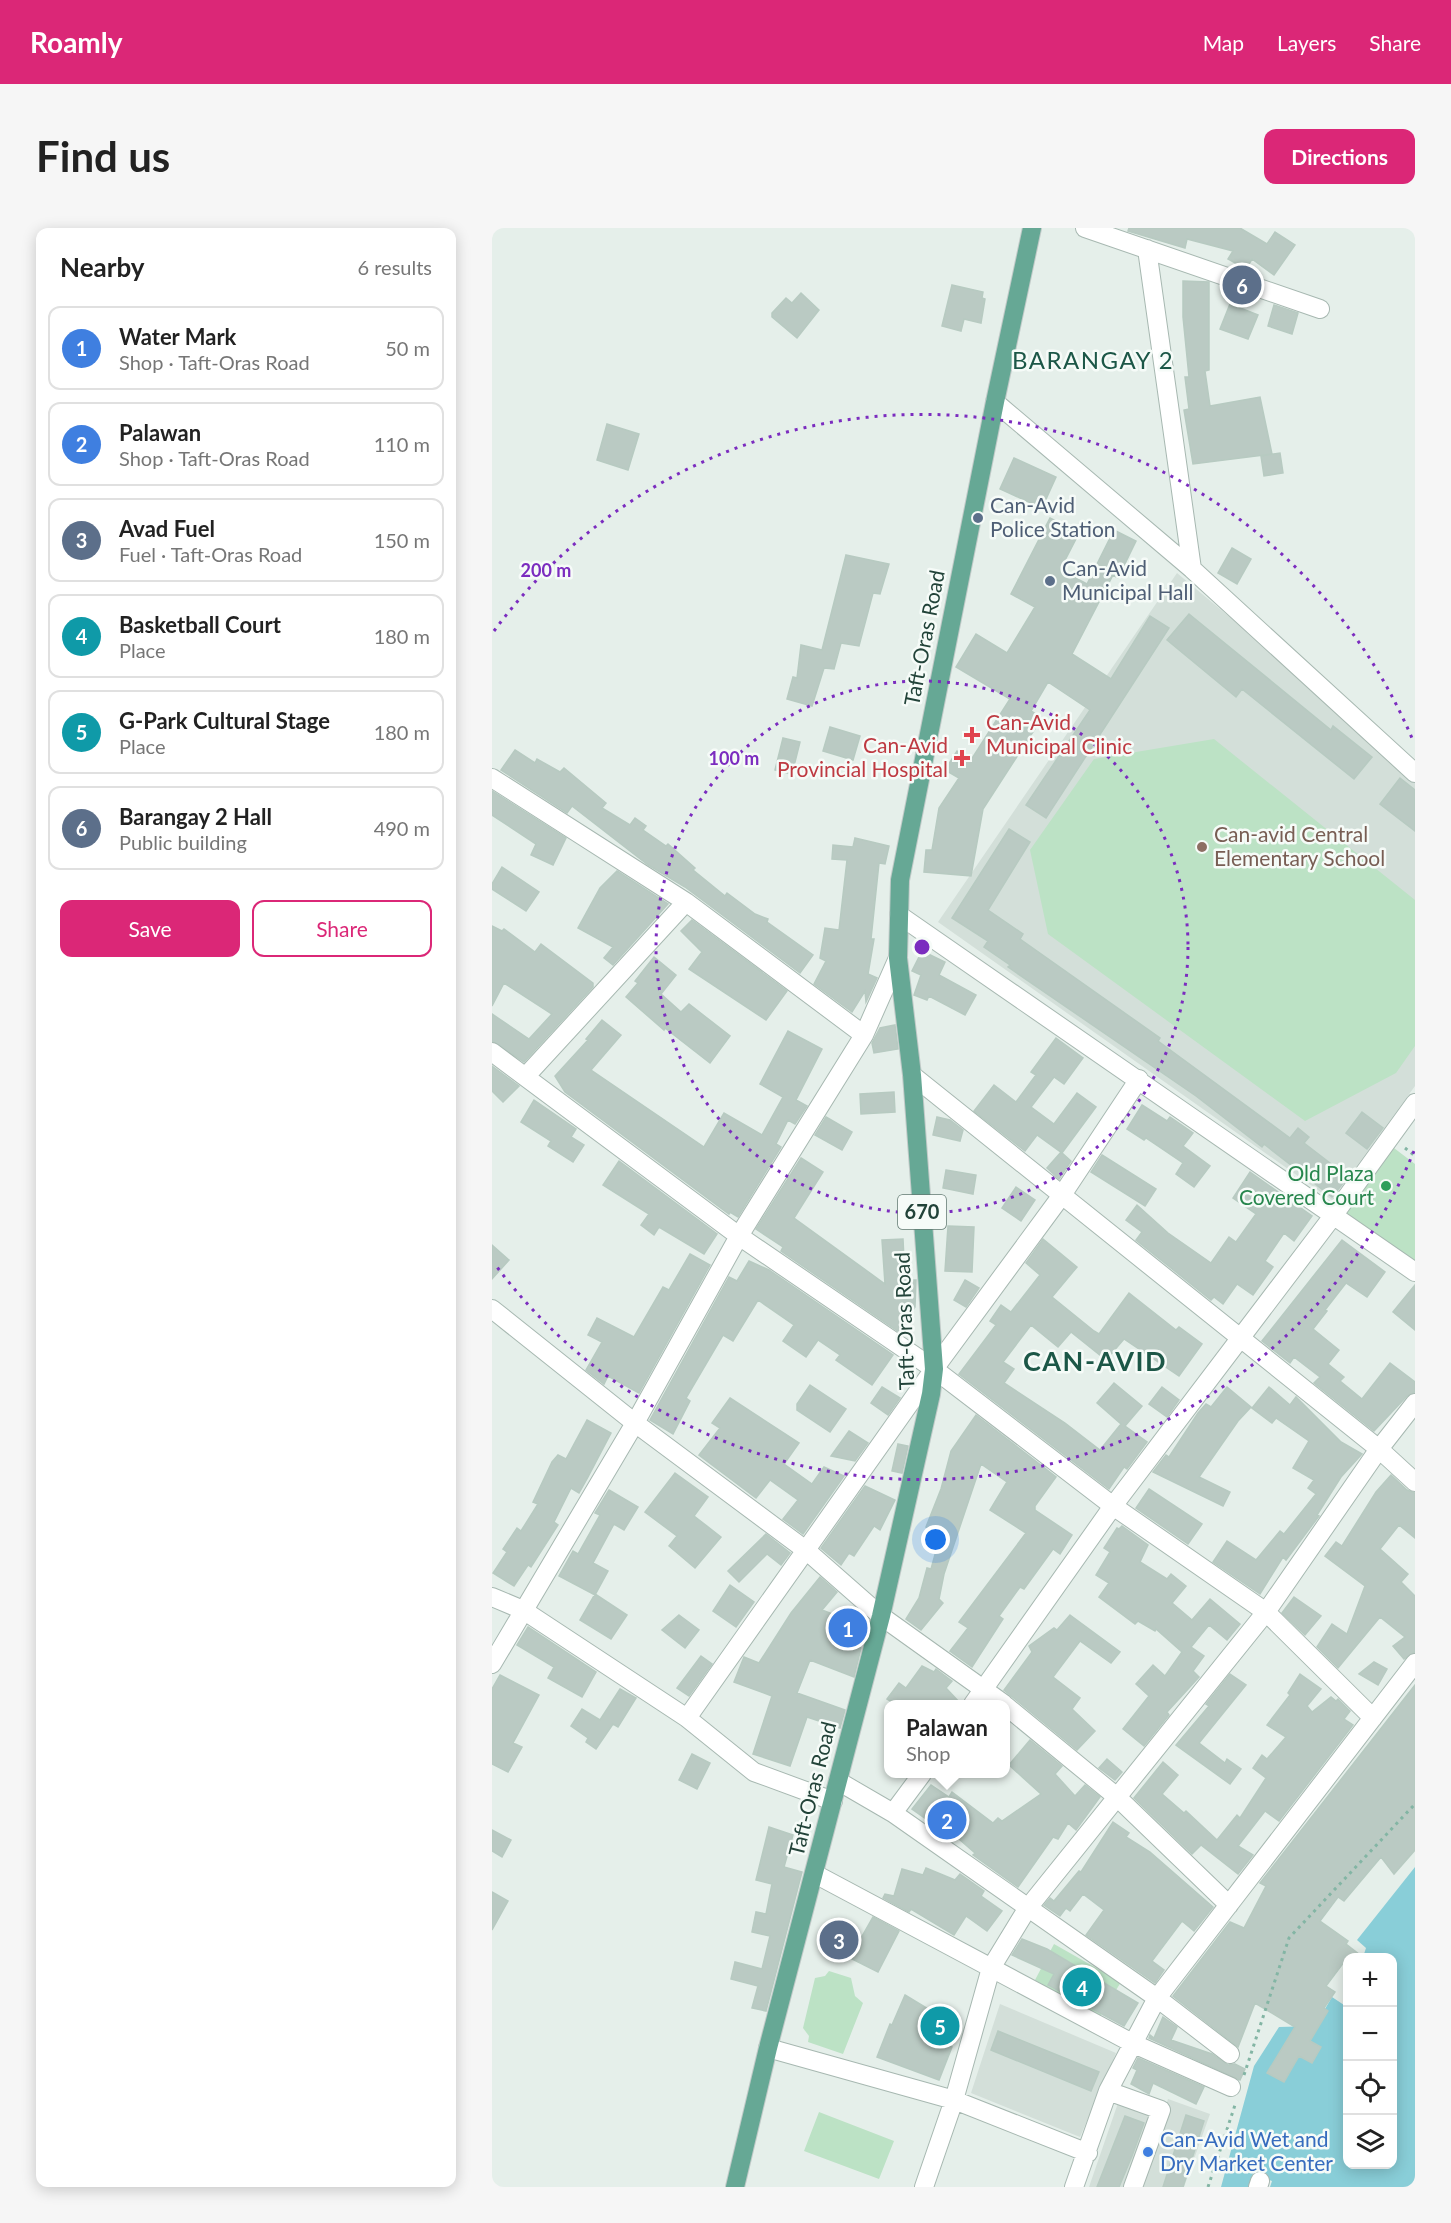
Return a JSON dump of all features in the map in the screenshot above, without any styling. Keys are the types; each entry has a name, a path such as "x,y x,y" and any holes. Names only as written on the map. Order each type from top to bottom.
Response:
{"main road":[{"name":"Taft-Oras Road","path":"735,2187 768,2048 815,1874 880,1616 926,1425 934,1369 912,1075 898,958 900,880 1032,228"}],"street":[{"path":"1085,228 1320,309"},
{"path":"1147,249 1192,569"},
{"path":"995,402 1192,569 1415,773"},
{"path":"492,778 686,902 864,1035"},
{"path":"526,1076 686,902"},
{"path":"899,915 1415,1272"},
{"path":"492,1664 635,1423 739,1236 864,1035 898,958"},
{"path":"492,1052 739,1236 934,1369 1113,1506 1266,1612 1373,1718"},
{"path":"912,1075 1379,1449 1415,1482"},
{"path":"687,1718 934,1369 1062,1195 1139,1079"},
{"path":"976,1700 1113,1506 1333,1216 1415,1103"},
{"path":"492,1308 635,1423 807,1551 880,1616 999,1700"},
{"path":"924,2187 954,2100 991,1968 1027,1909 1266,1612 1379,1449 1415,1403"},
{"path":"492,1597 523,1610 687,1718 754,1772 833,1801"},
{"path":"1074,2187 1088,2153 1108,2091 1157,1998 1415,1663"},
{"path":"1010,1709 1117,1797 1229,1905"},
{"path":"893,1813 918,1778"},
{"path":"838,1781 893,1813 1157,1998 1230,2054"},
{"path":"815,1874 1134,2044 1236,2090"},
{"path":"768,2048 954,2100 1088,2153"},
{"path":"1108,2091 1161,2110 1138,2186"}],"path":[{"path":"1208,2187 1236,2090 1289,1938 1415,1804"}],"shaded area":[{"name":"Can-avid Central Elementary School","path":"1177,573 1415,772 1415,1086 1332,1200 938,922"},
{"path":"1000,2004 1116,2053 1080,2137 971,2093"},
{"name":"Can-Avid Wet and Dry Market Center","path":"1168,2099 1210,2114 1184,2187 1089,2187 1118,2103 1162,2118"}],"green space":[{"path":"1214,739 1415,900 1415,1046 1396,1073 1305,1121 1048,934 1030,850 1094,759"},
{"name":"Old Plaza Covered Court","path":"1390,1145 1415,1164 1415,1264 1339,1208"},
{"path":"1054,1944 1121,1982 1099,2018 1035,1980"},
{"path":"829,1971 851,1978 855,1996 863,2003 843,2054 808,2042 809,2036 803,2028 815,1978 825,1976"},
{"path":"819,2112 894,2141 879,2179 804,2151"}],"water":[{"path":"1415,1867 1415,2187 1270,2187 1272,2181 1253,2174 1248,2187 1221,2187 1254,2066 1279,2027 1315,2026 1332,1997 1343,2004 1343,2169 1397,2169 1397,1953 1364,1953 1366,1948 1357,1940"}],"building":[{"path":"1129,228 1240,228 1267,244 1275,232 1295,245 1274,275 1252,259 1246,269 1228,259 1233,251 1187,239 1185,248 1128,231"},
{"path":"1183,281 1209,282 1209,370 1205,371 1210,406 1260,397 1272,454 1193,464 1184,410 1189,409 1185,377 1189,377 1183,317"},
{"path":"952,285 983,292 982,298 985,299 981,323 964,319 961,331 942,326"},
{"path":"801,293 819,310 797,338 772,317 772,313 786,298 792,303"},
{"path":"1230,304 1258,315 1248,339 1220,329"},
{"path":"1274,305 1298,313 1292,334 1268,326"},
{"path":"607,424 639,434 628,470 597,460"},
{"path":"1280,453 1283,473 1264,476 1261,456"},
{"path":"1014,458 1056,477 1042,508 1000,489"},
{"path":"1050,518 1079,533 1060,570 1087,584 1114,530 1136,541 1118,578 1113,575 1072,654 1111,679 1150,616 1169,628 1046,818 1026,805 1090,710 1048,682 1031,711 1042,718 983,809 971,876 924,872 926,850 932,850 939,808 959,778 945,770 957,751 971,760 1010,699 956,667 976,634 1007,653 1035,607 1011,594"},
{"path":"1232,548 1251,559 1237,584 1218,573"},
{"path":"846,555 889,564 880,594 873,593 859,646 841,643 834,669 824,668 812,706 787,699 793,677 797,678 801,645 822,650"},
{"path":"1189,614 1331,730 1333,726 1372,757 1354,779 1242,689 1236,697 1167,640"},
{"path":"830,727 860,736 853,760 823,751"},
{"path":"783,738 800,742 792,774 775,770"},
{"path":"515,750 535,763 537,759 560,772 564,768 606,803 602,808 630,825 635,818 646,826 643,830 666,846 668,844 695,868 693,870 725,896 727,893 755,914 768,919 767,922 813,955 800,973 685,887 648,865 572,806 567,813 501,770"},
{"path":"1400,778 1415,790 1415,831 1380,804"},
{"path":"492,791 566,838 553,865 531,855 536,844 492,815"},
{"path":"1009,829 1030,842 988,910 1023,934 1020,939 1160,1038 1158,1041 1290,1138 1298,1128 1309,1137 1304,1143 1348,1177 1332,1197 1264,1144 1262,1147 1196,1096 1008,967 1010,965 984,947 988,941 952,918"},
{"path":"855,838 889,846 885,864 879,863 871,939 874,939 868,974 877,978 866,1002 865,991 852,1012 814,984 826,961 820,958 825,928 839,930 847,860 832,859 833,845 853,847"},
{"path":"502,867 539,892 526,911 492,889 492,884"},
{"path":"617,871 668,904 613,965 604,958 613,947 578,928 600,888"},
{"path":"692,920 787,991 766,1020 689,969 702,952 681,931"},
{"path":"492,926 502,931 504,929 535,952 541,944 593,983 593,987 524,1062 492,1041 492,1014 529,1039 552,1014 504,983 492,1006"},
{"path":"922,951 945,962 939,975 976,995 965,1015 929,996 927,1000 914,995 921,975 912,971"},
{"path":"654,957 676,975 661,994 681,1012 689,1004 730,1036 710,1063 665,1028 664,1030 626,997 638,983 635,981"},
{"path":"602,1020 621,1035 591,1070 704,1147 724,1113 762,1135 783,1097 760,1084 788,1031 822,1049 796,1100 807,1106 795,1124 788,1120 776,1144 781,1147 738,1217 730,1212 729,1214 565,1092 555,1076 588,1040 586,1039"},
{"path":"895,1025 898,1049 874,1053 872,1043 880,1028"},
{"path":"1056,1038 1083,1058 1064,1084 1054,1077 1031,1107 1054,1124 1077,1093 1096,1107 1062,1153 1037,1135 1025,1151 974,1111 994,1085 1016,1102 1036,1075 1031,1072"},
{"path":"492,1066 519,1086 503,1102 492,1091"},
{"path":"894,1092 895,1112 861,1114 860,1094"},
{"path":"534,1100 576,1129 571,1137 584,1145 573,1162 548,1146 551,1141 521,1122"},
{"path":"1142,1105 1167,1121 1170,1117 1193,1133 1183,1146 1210,1166 1194,1187 1176,1174 1183,1163 1146,1138 1144,1140 1127,1129"},
{"path":"1362,1112 1383,1128 1367,1149 1346,1133"},
{"path":"826,1117 852,1132 842,1150 815,1135"},
{"path":"937,1117 950,1120 963,1130 960,1141 933,1135"},
{"path":"1061,1152 1071,1161 1059,1179 1047,1168"},
{"path":"1102,1155 1156,1189 1145,1206 1091,1172"},
{"path":"801,1158 823,1172 794,1218 885,1284 882,1240 903,1239 905,1280 916,1280 915,1307 899,1332 781,1251 783,1247 756,1229"},
{"path":"619,1161 717,1234 704,1254 659,1227 654,1235 641,1225 649,1214 603,1185"},
{"path":"946,1170 976,1175 973,1194 943,1188"},
{"path":"1250,1172 1312,1216 1294,1241 1284,1233 1265,1261 1273,1267 1253,1295 1237,1284 1223,1304 1214,1297 1211,1300 1136,1240 1142,1232 1126,1220 1137,1205 1168,1233 1211,1263 1229,1237 1236,1242 1256,1214 1233,1198"},
{"path":"1016,1187 1035,1200 1021,1221 1002,1208"},
{"path":"948,1226 974,1227 972,1272 945,1271"},
{"path":"1043,1239 1077,1267 1052,1297 1094,1331 1099,1334 1129,1293 1176,1330 1179,1327 1202,1344 1179,1376 1124,1339 1106,1360 1071,1332 1058,1347 1031,1325 1003,1362 1014,1369 1004,1383 1065,1423 1100,1450 1121,1424 1097,1403 1114,1383 1142,1406 1125,1426 1147,1442 1127,1469 1124,1467 1109,1489 959,1374 996,1325 990,1321 1001,1305 1011,1312 1040,1275 1026,1263"},
{"path":"1342,1240 1385,1272 1367,1297 1346,1283 1313,1329 1339,1350 1328,1364 1344,1377 1340,1381 1362,1399 1390,1363 1415,1382 1415,1392 1407,1396 1374,1431 1314,1383 1320,1377 1294,1357 1290,1363 1262,1341"},
{"path":"492,1245 509,1260 492,1279"},
{"path":"690,1254 710,1265 639,1393 608,1376 604,1384 586,1370 602,1342 588,1335 597,1318 634,1337 663,1287 669,1290"},
{"path":"749,1261 769,1270 893,1355 872,1385 836,1360 840,1355 818,1340 806,1357 783,1341 794,1325 758,1300 733,1341 723,1335 686,1398 690,1401 673,1434 650,1420 729,1277 737,1281"},
{"path":"965,1280 979,1288 966,1307 954,1300"},
{"path":"1415,1285 1415,1330 1393,1312"},
{"path":"810,1385 846,1409 830,1432 797,1410 797,1404"},
{"path":"882,1387 900,1398 888,1415 871,1403"},
{"path":"1162,1387 1179,1400 1167,1417 1149,1404"},
{"path":"1227,1387 1251,1407 1238,1421 1199,1477 1230,1492 1223,1506 1153,1472 1166,1455 1169,1457 1198,1413 1206,1404 1211,1407"},
{"path":"1269,1387 1290,1405 1296,1397 1341,1442 1362,1454 1341,1477 1317,1515 1319,1516 1286,1560 1283,1557 1260,1594 1213,1562 1227,1541 1256,1560 1280,1531 1284,1534 1316,1494 1308,1488 1314,1480 1293,1468 1309,1441 1276,1418 1272,1423 1252,1408"},
{"path":"730,1398 799,1443 784,1464 812,1484 824,1467 844,1476 803,1534 783,1519 798,1500 770,1480 756,1498 699,1455 720,1428 712,1423"},
{"path":"976,1415 1056,1477 1035,1506 1035,1510 1072,1535 1060,1554 1053,1549 1024,1589 1020,1587 999,1616 1003,1619 972,1667 950,1651 968,1628 959,1622 1026,1533 990,1510 1007,1482 981,1464 944,1574 939,1599 943,1603 921,1630 906,1619 919,1598 927,1568 931,1569 941,1533 926,1527 941,1489 951,1451"},
{"path":"587,1420 611,1433 579,1493 571,1488 554,1522 558,1525 531,1567 528,1565 514,1586 493,1573 507,1552 503,1549 517,1528 521,1531 538,1504 533,1502 552,1462 558,1455 566,1459"},
{"path":"849,1431 868,1443 855,1461 831,1456"},
{"path":"898,1444 908,1446 902,1473 892,1471"},
{"path":"675,1473 708,1497 694,1516 721,1537 695,1568 669,1546 677,1536 645,1512"},
{"path":"1391,1475 1407,1490 1415,1493 1415,1538 1399,1525 1380,1549 1408,1574 1401,1582 1415,1596 1415,1652 1404,1659 1393,1646 1405,1637 1380,1617 1338,1668 1317,1647 1332,1624 1347,1634 1365,1586 1325,1556 1336,1542 1342,1546 1376,1492"},
{"path":"865,1486 895,1500 880,1530 874,1526 854,1556 849,1553 841,1565 821,1548"},
{"path":"1149,1489 1202,1524 1188,1544 1136,1508"},
{"path":"609,1490 638,1507 624,1530 614,1524 593,1563 608,1571 595,1595 559,1576 573,1551 578,1554 600,1515 595,1513"},
{"path":"1122,1526 1148,1545 1140,1562 1167,1579 1171,1574 1186,1586 1172,1603 1192,1620 1210,1599 1240,1624 1227,1640 1209,1625 1191,1647 1204,1656 1193,1671 1199,1677 1167,1712 1169,1715 1144,1746 1123,1729 1149,1696 1136,1684 1153,1665 1165,1676 1182,1652 1156,1629 1155,1631 1138,1621 1135,1624 1099,1597 1109,1583 1096,1575 1110,1552 1104,1548 1117,1528"},
{"path":"766,1534 790,1553 781,1565 767,1554 739,1582 728,1571"},
{"path":"820,1577 837,1592 822,1610 863,1626 854,1646 861,1648 854,1677 810,1660 797,1693 845,1710 840,1728 807,1717 790,1766 753,1754 772,1696 734,1682 744,1657 759,1663 791,1613"},
{"path":"730,1585 754,1602 736,1627 713,1611"},
{"path":"595,1594 627,1615 611,1639 580,1620"},
{"path":"1294,1597 1321,1616 1305,1635 1282,1613"},
{"path":"679,1615 699,1630 685,1648 662,1630"},
{"path":"1070,1615 1120,1652 1111,1663 1080,1641 1053,1677 1080,1698 1072,1709 1095,1731 1077,1750 1004,1690 1032,1652 1029,1646 1054,1628 1057,1630"},
{"path":"528,1627 596,1672 582,1697 548,1678 554,1667 517,1645"},
{"path":"701,1656 712,1664 689,1696 677,1688"},
{"path":"1374,1662 1387,1669 1378,1685 1359,1674"},
{"path":"922,1666 934,1672 936,1669 952,1681 946,1688 957,1700 887,1699 899,1683 906,1688"},
{"path":"1230,1674 1246,1685 1199,1743 1225,1763 1227,1759 1241,1769 1230,1784 1176,1745 1209,1706 1206,1704"},
{"path":"1300,1674 1321,1689 1307,1706 1312,1712 1331,1697 1336,1701 1338,1699 1350,1711 1344,1719 1353,1725 1279,1821 1265,1811 1238,1846 1253,1855 1238,1874 1201,1845 1192,1854 1134,1798 1163,1762 1178,1775 1162,1794 1184,1813 1186,1811 1217,1840 1237,1815 1240,1818 1266,1778 1253,1768 1262,1755 1267,1759 1286,1737 1267,1725 1290,1695 1288,1693"},
{"path":"500,1675 539,1695 513,1743 522,1747 508,1772 492,1764 492,1689"},
{"path":"1415,1685 1415,1850 1394,1874 1381,1857 1344,1901 1338,1897 1320,1921 1348,1941 1346,1944 1358,1953 1343,1953 1343,1963 1326,1986 1335,1992 1324,2008 1328,2011 1310,2041 1321,2047 1312,2063 1299,2056 1284,2082 1267,2073 1295,2027 1255,2003 1238,2047 1173,1996 1230,1922 1244,1928 1266,1886 1260,1883"},
{"path":"620,1689 636,1698 618,1727 613,1724 596,1749 586,1742 588,1738 571,1726 582,1709 600,1720"},
{"path":"1030,1740 1062,1766 1055,1774 1075,1796 1085,1785 1100,1797 1076,1830 1068,1823 1058,1839 1053,1837 1018,1887 973,1855 975,1853 952,1833 950,1836 912,1809 931,1785 949,1797 952,1792 993,1823 998,1818 1002,1821 1041,1794 1010,1764"},
{"path":"692,1754 710,1763 697,1789 679,1780"},
{"path":"1107,1759 1122,1772 1115,1780 1099,1768"},
{"path":"1113,1822 1129,1833 1126,1837 1150,1852 1213,1907 1194,1931 1182,1921 1152,1961 1164,1970 1155,1983 1086,1935 1104,1910 1083,1894 1070,1911 1066,1908 1060,1916 1044,1905 1050,1898 1054,1901 1079,1871 1081,1872"},
{"path":"769,1827 793,1835 784,1867 802,1872 766,2011 752,2008 758,1986 731,1979 735,1962 762,1969 770,1936 752,1932 756,1912 766,1914 772,1884 756,1880"},
{"path":"492,1830 511,1840 502,1857 492,1851"},
{"path":"926,1868 955,1880 960,1874 984,1891 981,1896 1002,1911 987,1931 966,1916 954,1935 911,1909 909,1912 883,1898 885,1894 894,1896 902,1869 923,1875"},
{"path":"492,1892 508,1901 492,1930"},
{"path":"873,1917 899,1931 878,1972 828,1947 839,1926 861,1938"},
{"path":"1022,1939 1047,1949 1138,2003 1124,2026 1048,1985 1054,1974 1012,1955"},
{"path":"905,1995 953,2024 943,2044 952,2047 939,2080 877,2057"},
{"path":"1163,2017 1177,2027 1171,2040 1212,2054 1228,2065 1235,2064 1245,2069 1240,2080 1149,2038 1150,2035 1154,2038"},
{"path":"998,2031 1099,2072 1091,2091 991,2050"},
{"path":"1138,2058 1204,2087 1196,2104 1153,2083 1149,2094 1131,2084 1137,2070 1133,2068"},
{"path":"1186,2115 1204,2121 1183,2187 1163,2187"},
{"path":"1125,2116 1144,2123 1132,2156 1119,2187 1097,2187"}],"place":[{"name":"Barangay 2 Hall","path":"1242,285"},
{"name":"Can-Avid Police Station","path":"978,518"},
{"name":"Can-Avid Municipal Hall","path":"1050,581"},
{"name":"Can-Avid Municipal Clinic","path":"972,735"},
{"name":"Can-Avid Provincial Hospital","path":"962,758"},
{"name":"Can-avid Central Elementary School","path":"1202,847"},
{"name":"Old Plaza Covered Court","path":"1386,1186"},
{"name":"Water Mark","path":"848,1628"},
{"name":"Palawan","path":"947,1820"},
{"name":"Avad Fuel","path":"839,1940"},
{"name":"Basketball Court","path":"1082,1987"},
{"name":"G-Park Cultural Stage","path":"940,2026"},
{"name":"Can-Avid Wet and Dry Market Center","path":"1148,2152"}],"district":[{"name":"BARANGAY 2","path":"1093,361"},
{"name":"CAN-AVID","path":"1095,1362"}]}
